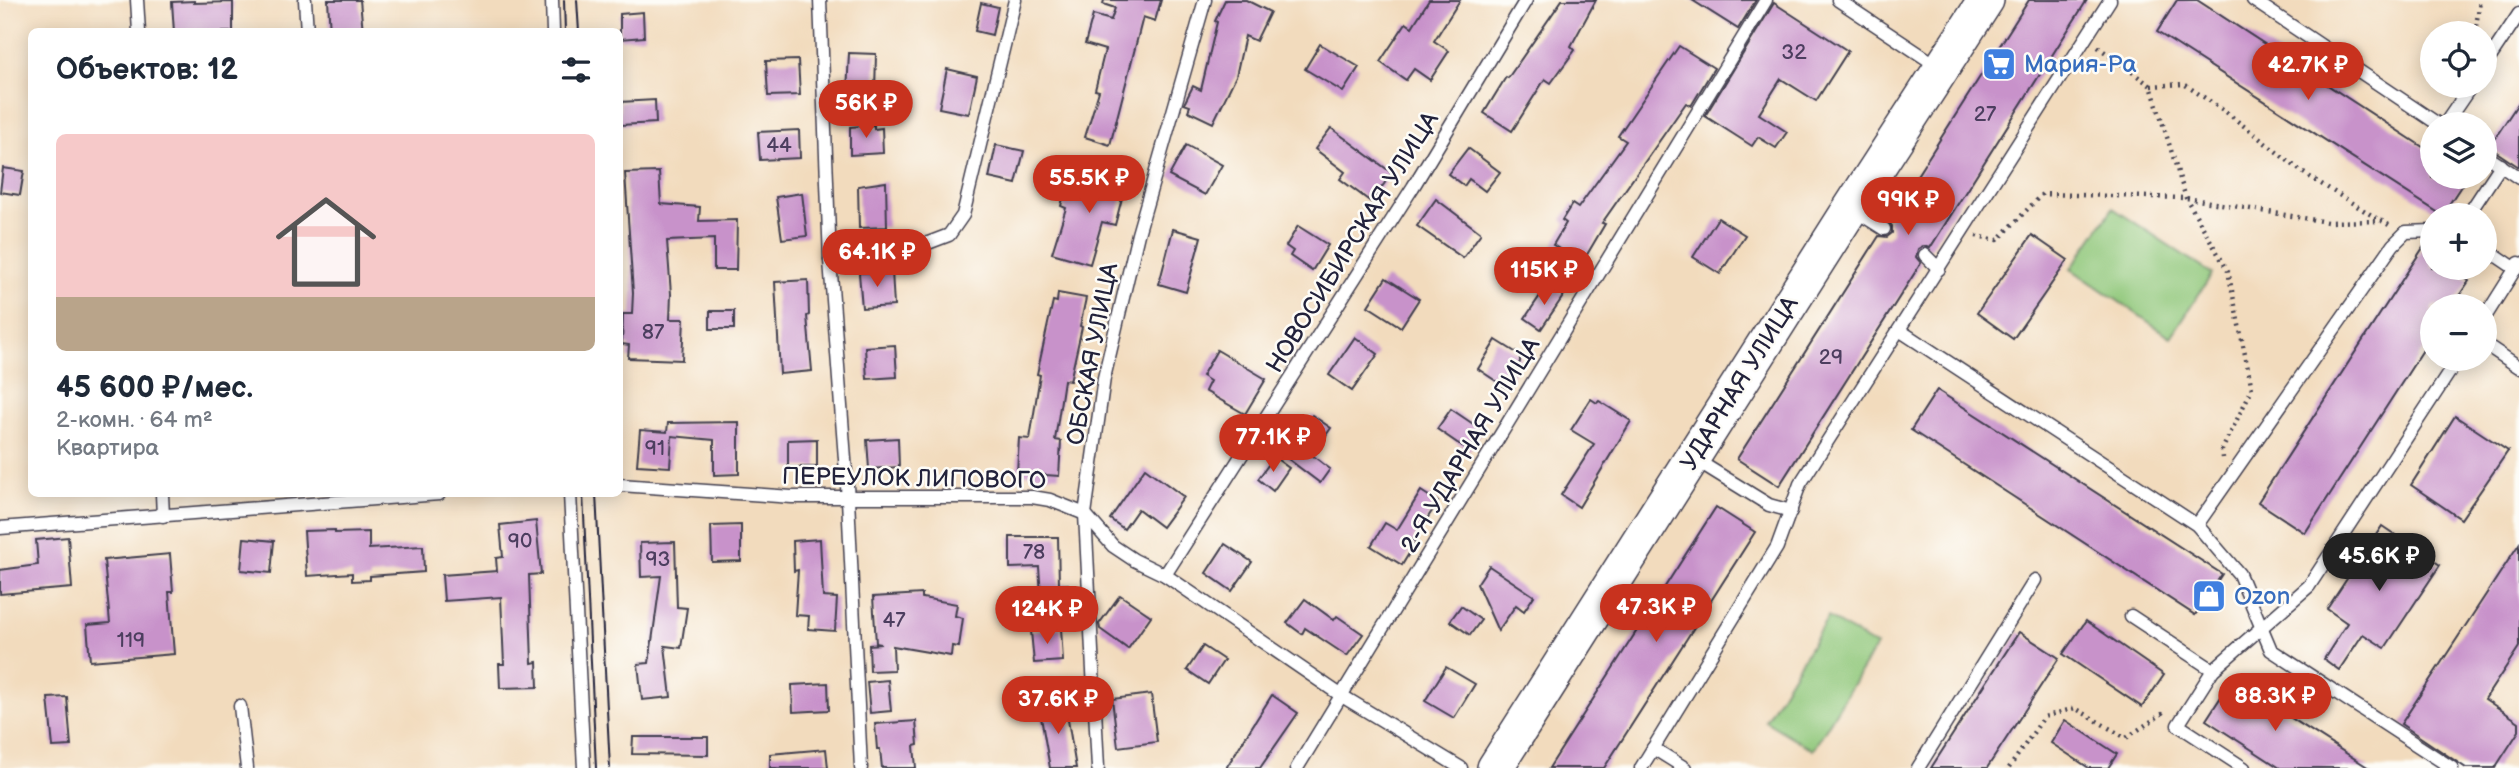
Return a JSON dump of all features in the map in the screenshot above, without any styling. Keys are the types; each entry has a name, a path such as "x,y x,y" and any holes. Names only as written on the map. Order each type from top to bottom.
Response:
{"street":[{"name":"УДАРНАЯ УЛИЦА","path":"1495,768 1850,208 1986,0"}],"lane":[{"path":"137,0 139,28"},
{"path":"305,0 307,28"},
{"path":"552,0 554,28"},
{"path":"820,0 830,260 848,499 861,768"},
{"path":"830,260 928,243 949,235 962,215 1014,0"},
{"name":"ОБСКАЯ УЛИЦА","path":"1098,768 1085,514 1107,365 1138,234 1205,0"},
{"name":"НОВОСИБИРСКАЯ УЛИЦА","path":"1166,575 1413,187 1526,0"},
{"name":"2-Я УДАРНАЯ УЛИЦА","path":"1297,768 1766,0"},
{"path":"1838,0 1941,69"},
{"path":"1641,768 1777,547 1800,484 2110,0"},
{"path":"2253,0 2420,112"},
{"path":"2497,47 2519,14"},
{"path":"2497,162 2519,178"},
{"path":"2476,203 2501,165"},
{"path":"1850,208 1884,229"},
{"path":"2197,525 2393,244 2406,232 2420,231"},
{"path":"1925,255 1939,269"},
{"path":"2497,255 2517,266 2497,298"},
{"path":"1899,330 2197,525 2239,574 2271,650 2452,768"},
{"path":"2497,352 2519,367"},
{"path":"2244,768 2178,725 2213,670 2309,586 2450,371"},
{"path":"1692,457 1769,505 1791,511"},
{"name":"ПЕРЕУЛОК ЛИПОВОГО","path":"623,485 848,499 1032,497 1050,500 1085,514 1112,546 1166,575 1342,696 1461,768"},
{"path":"162,497 163,516"},
{"path":"0,528 366,497"},
{"path":"570,497 584,768"},
{"path":"1918,768 2035,580"},
{"path":"2131,616 2213,670"},
{"path":"240,706 247,768"},
{"path":"1653,748 1685,768"}],"path":[{"path":"2477,21 2480,0"},
{"path":"2086,38 2151,86 2186,198 2228,271 2252,389 2222,450 2225,484"},
{"path":"2151,86 2184,84 2226,112 2302,172 2382,221 2406,232"},
{"path":"1961,234 1998,240 2042,194 2186,198 2327,222 2382,221"},
{"path":"2009,768 2044,717 2075,708 2126,738 2162,714 2178,725"}],"green space":[{"path":"2113,208 2212,274 2171,337 2071,269"},
{"path":"1828,617 1876,646 1813,750 1765,721"}],"building":[{"path":"328,0 360,0 363,28 330,28"},
{"path":"1104,0 1161,0 1155,21 1143,17 1110,145 1085,137 1099,91 1095,90 1105,50 1085,44 1093,15 1111,20 1115,8 1103,4"},
{"path":"1225,0 1246,0 1270,12 1256,41 1245,36 1236,76 1213,123 1188,111 1190,106 1184,104 1193,86 1201,90 1217,22 1215,21"},
{"path":"1429,0 1460,0 1434,41 1449,51 1430,80 1414,69 1406,80 1380,62 1406,23 1412,27"},
{"path":"1562,0 1596,0 1571,46 1575,50 1551,83 1545,79 1512,131 1484,113 1506,77 1508,78"},
{"path":"1692,0 1756,0 1738,29"},
{"path":"2029,0 2087,0 1930,248 1923,246 1918,249 1916,257 1921,263 1779,486 1737,459 1879,236 1887,237 1892,233 1892,226 1888,221"},
{"path":"2177,0 2197,0 2420,145 2420,189 2459,189 2450,203 2423,203 2157,32"},
{"path":"172,2 233,2 233,28 174,28"},
{"path":"981,3 998,7 992,35 975,31"},
{"path":"1774,3 1848,51 1816,101 1781,79 1759,114 1787,132 1776,148 1758,137 1752,146 1705,116"},
{"path":"643,12 644,37 623,39 620,14"},
{"path":"1320,44 1359,67 1343,92 1305,69"},
{"path":"1679,46 1714,68 1691,106 1686,103 1602,223 1605,224 1582,263 1553,245 1566,223 1562,220 1572,204 1578,208 1626,141 1618,136"},
{"path":"849,53 876,54 875,91 847,93"},
{"path":"798,60 800,95 768,96 766,61"},
{"path":"947,69 977,76 969,114 939,108"},
{"path":"655,100 656,123 623,125 623,102"},
{"path":"2519,102 2519,167 2497,152 2497,135"},
{"path":"874,125 874,129 882,128 883,153 850,155 850,127"},
{"path":"1331,128 1392,173 1371,202 1340,179 1345,172 1315,149"},
{"path":"799,130 800,158 760,160 758,132"},
{"path":"996,145 1024,151 1016,184 989,178"},
{"path":"1186,145 1222,165 1205,195 1169,176"},
{"path":"1468,148 1500,172 1485,191 1469,179 1464,186 1448,174"},
{"path":"3,168 24,171 20,195 0,192"},
{"path":"1100,168 1128,175 1115,225 1102,222 1090,264 1052,253 1066,208 1061,206 1067,183 1094,190"},
{"path":"659,172 661,204 700,207 699,221 737,220 736,270 714,270 714,239 667,241 670,319 684,319 682,360 628,358 629,345 623,344 623,314 632,314 633,293 625,173"},
{"path":"886,182 887,227 859,228 858,186"},
{"path":"802,193 807,236 782,239 776,197"},
{"path":"1436,199 1481,233 1463,258 1417,226"},
{"path":"1718,218 1745,235 1720,274 1693,257"},
{"path":"1298,226 1328,245 1312,271 1290,256 1293,251 1286,246"},
{"path":"1173,229 1201,237 1186,292 1159,284"},
{"path":"2032,235 2068,260 2013,339 1977,313"},
{"path":"2420,252 2420,280 2469,281 2460,294 2420,294 2420,355 2305,533 2258,502"},
{"path":"892,271 894,306 862,308 859,273"},
{"path":"1386,278 1419,299 1401,327 1368,306"},
{"path":"808,280 807,316 812,371 780,374 775,282"},
{"path":"1548,284 1564,295 1541,329 1525,318"},
{"path":"1058,293 1086,298 1070,381 1064,380 1055,440 1061,441 1059,476 1017,473 1019,438 1030,439 1040,375 1037,374 1053,301 1057,302"},
{"path":"710,311 734,311 734,329 710,329"},
{"path":"1355,337 1378,354 1352,391 1329,375"},
{"path":"1496,340 1520,355 1520,362 1505,387 1478,369"},
{"path":"895,345 897,377 867,379 865,347"},
{"path":"1217,350 1266,379 1245,414 1205,391 1210,381 1202,376"},
{"path":"1937,390 2222,574 2195,615 1911,430"},
{"path":"1591,399 1597,403 1599,401 1631,421 1579,507 1561,495 1594,444 1571,430"},
{"path":"1451,409 1482,430 1469,451 1437,429"},
{"path":"1312,415 1331,428 1312,455 1330,469 1320,483 1283,455"},
{"path":"2455,416 2508,451 2461,519 2411,485"},
{"path":"739,422 739,474 714,475 714,440 672,436 670,467 637,465 640,430 667,432 668,423"},
{"path":"898,438 899,467 869,469 867,440"},
{"path":"817,439 817,467 788,467 788,440"},
{"path":"1274,457 1289,468 1273,491 1258,479"},
{"path":"1145,468 1184,497 1162,527 1138,509 1124,529 1110,519"},
{"path":"1421,491 1438,502 1413,540 1416,542 1402,565 1371,546 1385,523 1397,530"},
{"path":"1716,507 1755,532 1604,768 1549,768"},
{"path":"536,521 541,574 529,575 532,663 537,662 538,687 500,688 499,664 504,664 501,597 444,601 442,575 497,571 496,558 503,557 500,525"},
{"path":"741,525 741,561 712,562 711,526"},
{"path":"2382,526 2440,565 2385,648 2363,634 2339,670 2324,659 2347,623 2327,609"},
{"path":"335,530 335,533 369,532 369,549 423,546 424,572 370,576 370,580 352,581 352,573 307,576 304,531"},
{"path":"68,537 72,588 0,594 0,570 38,565 36,540"},
{"path":"1010,537 1058,537 1059,585 1068,584 1071,620 1043,622 1039,567 1010,568"},
{"path":"244,538 274,541 271,573 241,570"},
{"path":"820,539 823,597 837,598 835,631 808,629 809,616 795,615 798,570 794,571 793,541"},
{"path":"675,542 677,607 687,608 681,648 665,646 671,697 642,700 638,664 649,663 661,576 641,577 640,543"},
{"path":"1225,544 1252,562 1232,591 1206,573"},
{"path":"2519,544 2519,647 2485,699 2519,722 2519,731 2495,768 2466,768 2401,724"},
{"path":"170,554 173,592 169,592 174,654 90,661 87,625 110,623 104,560"},
{"path":"1489,566 1534,596 1524,611 1516,605 1498,631 1477,584"},
{"path":"922,594 922,598 957,604 955,616 963,618 959,647 952,646 951,656 893,646 894,670 870,671 869,645 881,644 876,643 873,597"},
{"path":"1120,595 1151,616 1128,649 1100,629 1099,624"},
{"path":"1305,599 1334,620 1337,616 1363,634 1347,656 1305,628 1302,634 1287,623"},
{"path":"1461,606 1481,620 1470,635 1450,621"},
{"path":"2086,621 2164,675 2142,707 2063,654"},
{"path":"1061,628 1063,661 1034,663 1031,631"},
{"path":"2019,632 2059,658 1987,768 1931,768"},
{"path":"1203,646 1224,660 1208,684 1187,670"},
{"path":"1446,667 1475,684 1454,718 1425,701"},
{"path":"888,680 891,711 870,713 867,682"},
{"path":"2232,680 2369,768 2280,768 2206,720"},
{"path":"828,683 829,710 793,712 792,685"},
{"path":"1151,694 1157,742 1118,747 1112,699"},
{"path":"1272,695 1298,713 1260,768 1226,768"},
{"path":"67,697 71,746 53,747 48,698"},
{"path":"1065,702 1076,768 1050,768 1039,706"},
{"path":"2065,720 2117,754 2108,768 2089,768 2051,743"},
{"path":"916,721 916,768 882,768 875,724"},
{"path":"633,737 708,737 708,755 632,754"},
{"path":"826,749 828,768 770,768 770,754"}],"tram line":[{"path":"564,0 565,28"},
{"path":"577,0 579,28"},
{"path":"583,497 596,768"},
{"path":"596,497 610,768"}],"place":[{"name":"Мария-Ра","path":"1999,64"},
{"name":"Ozon","path":"2209,596"}]}
